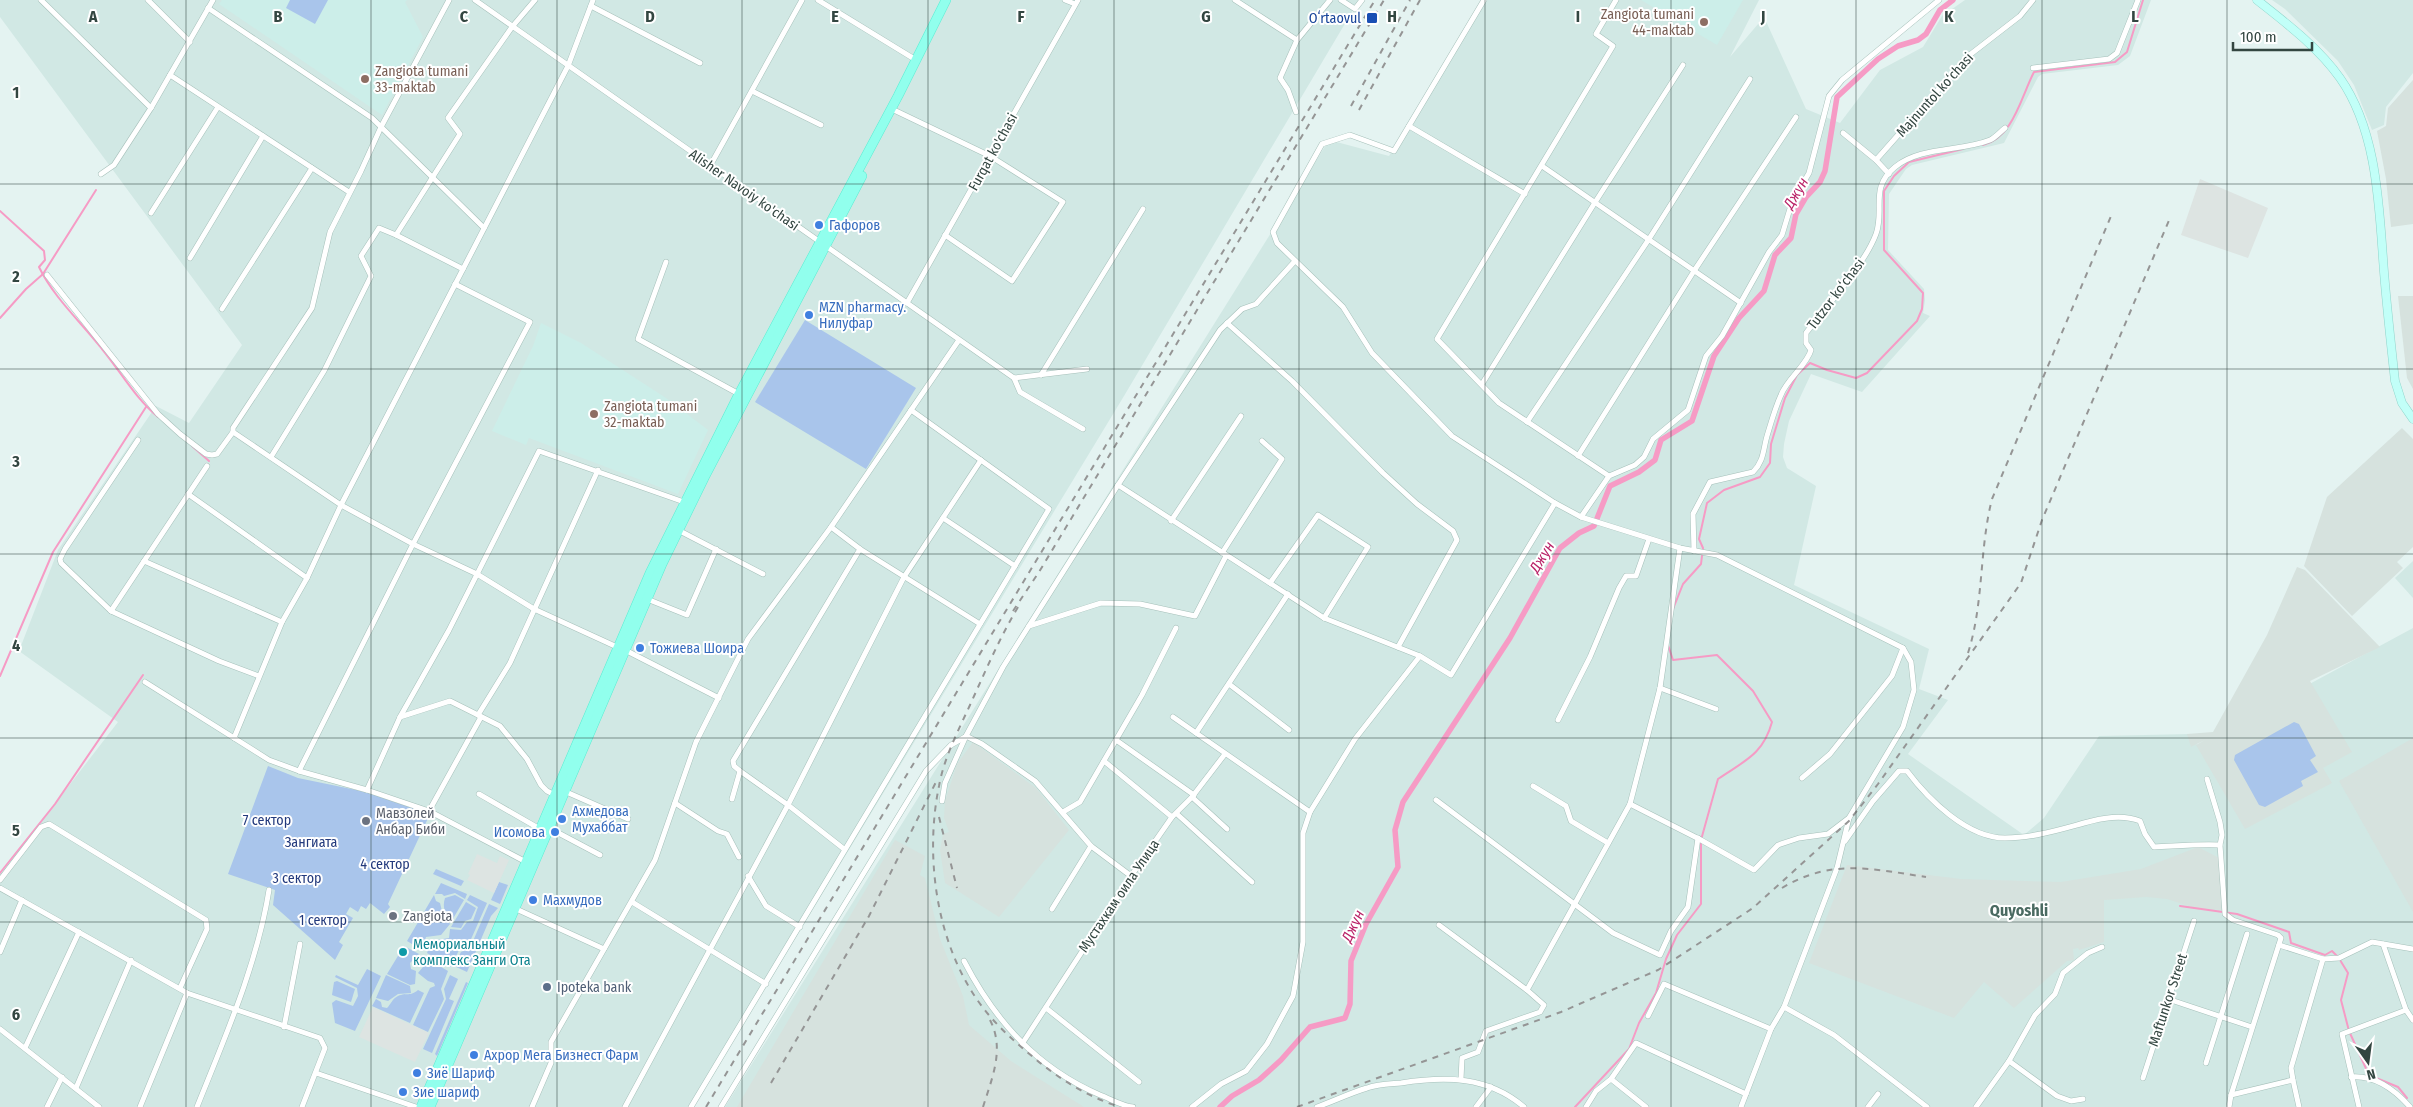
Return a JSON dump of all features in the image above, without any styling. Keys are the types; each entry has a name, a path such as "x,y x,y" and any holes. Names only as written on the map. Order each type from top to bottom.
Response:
{"main road":[{"path":"422,1107 544,829 564,792 620,649 647,598 678,530 946,0"},
{"path":"544,829 555,795 684,502 739,394 896,111 952,0"},
{"path":"2257,0 2327,61 2347,89 2358,113 2378,196 2395,382 2402,403 2413,419"},
{"path":"430,1107 514,908 529,864"}],"street":[{"path":"41,0 151,108"},
{"path":"148,0 190,42"},
{"path":"101,174 114,165 151,108 213,0"},
{"path":"47,275 158,414 206,454 217,454 312,308 330,232 381,127 448,0"},
{"name":"Alisher Navoiy ko'chasi","path":"475,0 1014,378 1020,392 1083,429"},
{"path":"396,235 460,134 448,118 512,27 535,0"},
{"path":"710,166 802,0"},
{"path":"818,0 916,60"},
{"path":"1065,0 1077,2"},
{"path":"1235,0 1297,40"},
{"path":"1296,112 1288,90 1280,78 1297,40 1330,0"},
{"path":"1341,0 1355,10 1362,0"},
{"path":"1484,0 1394,151 1350,135 1322,144 1273,232 1277,243 1343,307 1372,352 1452,436 1555,503 1581,517 1680,548 1717,555 1904,648 1911,662 1914,690 1903,727 1849,818 1837,868 1784,1007 1771,1029 1741,1107"},
{"path":"1609,476 1499,403 1437,339 1614,46 1596,34 1616,0"},
{"path":"1581,517 1609,476 1635,465 1644,457 1653,439 1688,410 1706,356 1741,303 1769,252 1782,236 1792,202 1809,174 1829,96 1842,80 1938,0"},
{"name":"Majnuntol ko‘chasi","path":"1876,160 1967,57 2020,16 2033,0"},
{"path":"2033,68 2109,60 2117,53 2138,0"},
{"name":"Furqat ko'chasi","path":"907,303 1077,2"},
{"path":"234,738 282,622 307,578 341,505 568,66 592,3 700,63"},
{"path":"208,8 372,118 484,228"},
{"path":"1482,384 1683,65"},
{"path":"170,76 349,192"},
{"path":"1526,422 1649,239 1750,79"},
{"path":"752,91 821,125"},
{"path":"151,213 218,107"},
{"path":"896,111 990,156 1063,202 1012,281 945,235"},
{"path":"1578,456 1694,272 1796,116"},
{"path":"1409,126 1525,194"},
{"path":"1843,133 1876,160 1889,174 1896,166 1920,156 1991,140 2005,128"},
{"path":"190,258 263,136"},
{"path":"1542,166 1594,204 1649,239 1741,303"},
{"path":"222,309 312,168"},
{"name":"Tutzor ko‘chasi","path":"1694,551 1693,514 1710,482 1753,472 1763,458 1767,436 1781,393 1796,370 1809,356 1811,350 1806,343 1806,333 1870,248 1877,232 1881,186 1889,174"},
{"path":"1041,375 1143,209"},
{"path":"272,457 324,370 371,276 360,256 379,228 463,268"},
{"path":"942,801 945,783 966,736 1003,666 1118,485 1220,330 1242,309 1256,304 1295,261"},
{"path":"666,262 638,339 739,394"},
{"path":"299,771 413,544 530,322 455,284"},
{"path":"1227,323 1292,381 1383,473 1417,504 1454,531 1457,540 1398,647"},
{"path":"532,1107 551,1063 551,1042 655,860 696,742 748,639 831,527 959,340"},
{"path":"1014,378 1087,369"},
{"path":"691,1107 800,927 844,848 1049,509 911,410"},
{"path":"1172,521 1241,416"},
{"path":"233,432 341,505 413,544 477,574 534,609 719,698"},
{"path":"138,440 60,559 61,563 111,611 219,661 259,676"},
{"path":"1028,626 1101,603 1140,604 1195,616 1224,554 1282,458 1262,441"},
{"path":"367,790 400,717 449,630 539,451 598,470 684,502"},
{"path":"625,1107 788,805 904,577 981,460"},
{"path":"111,611 207,466"},
{"path":"428,811 510,663 598,470"},
{"path":"1118,485 1324,618 1420,656 1451,675 1555,503"},
{"path":"188,494 307,578"},
{"path":"1270,583 1318,515 1368,547 1324,618"},
{"path":"943,518 1015,566"},
{"path":"831,527 860,549 980,624"},
{"path":"678,530 716,549 723,556 762,574"},
{"path":"1558,720 1590,657 1619,588 1626,576 1636,576 1649,539"},
{"path":"1527,990 1630,804 1660,688 1680,548"},
{"path":"647,598 687,615 716,549"},
{"path":"844,848 740,771 734,766 734,758 860,549"},
{"path":"144,561 282,622"},
{"path":"1196,733 1288,594"},
{"path":"1063,812 1080,802 1142,695 1176,628"},
{"path":"1802,778 1839,743 1892,676 1904,648"},
{"path":"1192,1107 1220,1084 1246,1071 1267,1044 1293,996 1303,942 1303,833 1310,812 1355,740 1420,656"},
{"path":"145,682 269,760 428,811 529,864"},
{"path":"1229,684 1289,730"},
{"path":"1660,688 1716,709"},
{"path":"400,717 450,700 500,726 523,753 541,785 555,795"},
{"path":"1173,717 1310,812"},
{"path":"966,736 982,744 1035,781 1091,846 1131,876"},
{"path":"721,1107 926,771 950,745 966,736"},
{"path":"1116,740 1193,796 1227,829"},
{"name":"Мустахкам оила Улица","path":"1022,1044 1131,876 1175,816 1225,754"},
{"path":"1104,761 1175,816 1252,882"},
{"path":"732,799 740,771"},
{"path":"1845,841 1873,801 1899,771 1907,771 1920,788 1946,813 1977,832 2003,838 2035,836 2100,819 2130,817 2140,821 2145,834 2154,847 2190,844 2220,845"},
{"path":"2208,779 2222,836 2220,845 2225,914 2233,920 2278,935 2281,938 2231,1095 2229,1107"},
{"path":"1533,786 1566,806 1571,821 1608,843"},
{"path":"564,792 628,819"},
{"path":"479,794 544,829 600,855"},
{"path":"1436,800 1614,933 1660,955 1672,931 1688,907 1698,838"},
{"path":"675,804 718,831 727,834 739,857"},
{"path":"1630,804 1698,838 1754,870 1778,845 1799,838 1828,834 1849,818"},
{"path":"0,880 45,824 57,829 206,920 207,928 180,988"},
{"path":"1052,909 1091,846"},
{"path":"748,876 766,906 800,927"},
{"path":"0,888 187,993 235,1011 320,1038 325,1048 302,1107"},
{"path":"197,1107 235,1011 266,912 270,890"},
{"path":"0,952 22,900"},
{"path":"632,902 766,984"},
{"path":"514,908 604,949"},
{"name":"Maftunkor Street","path":"2143,1078 2194,921"},
{"path":"1438,925 1527,990 1544,1005 1540,1012 1486,1031 1478,1052 1462,1058 1461,1079"},
{"path":"25,1048 79,932"},
{"path":"2206,1063 2247,934"},
{"path":"2279,944 2323,959 2339,958 2372,942 2413,949"},
{"path":"284,1027 300,944"},
{"path":"2383,944 2406,1010 2413,1020"},
{"path":"1976,1107 2009,1061 2035,1015 2055,994 2063,973 2088,953 2102,947"},
{"path":"2299,1107 2291,1068 2323,959"},
{"path":"76,1088 131,960"},
{"path":"964,961 980,991 1000,1020 1022,1044 1085,1088 1133,1107"},
{"path":"1648,1016 1664,984 1771,1029"},
{"path":"140,1107 187,993"},
{"path":"2168,999 2252,1027"},
{"path":"1784,1007 1834,1035 1927,1107"},
{"path":"1046,1008 1139,1082"},
{"path":"2359,1107 2342,1034 2406,1010"},
{"path":"0,1039 2,1030 99,1107"},
{"path":"1586,1107 1596,1091 1612,1079 1636,1043 1746,1094"},
{"path":"2009,1061 2057,1096 2071,1101 2083,1099"},
{"path":"316,1073 416,1107"},
{"path":"2351,1078 2363,1076 2395,1090 2411,1107"},
{"path":"47,1107 62,1077"},
{"path":"1317,1107 1333,1105 1368,1087 1436,1078 1461,1079 1491,1088 1516,1100 1524,1107"},
{"path":"1612,1079 1646,1107"},
{"path":"2231,1095 2293,1080"},
{"path":"1476,1107 1491,1088"},
{"path":"1868,1107 1878,1094"}],"shaded area":[{"path":"0,0 1359,0 1124,396 693,1107 0,1107 0,875 118,722 19,651 58,550 156,406 189,423 242,345 0,17"},
{"name":"Zangiota tumani 33-maktab","path":"222,0 407,0 405,2 423,37 382,115 219,4"},
{"name":"Quyoshli","path":"1481,0 1759,0 1730,57 1764,17 1806,109 1840,123 1880,70 1923,47 1942,16 1965,0 2151,0 2130,56 2118,65 2042,74 2038,77 2004,143 1912,165 1906,169 1889,194 1888,250 1924,289 1923,313 1930,316 1862,392 1811,374 1789,421 1784,444 1783,457 1787,468 1816,486 1794,585 1929,649 1919,689 1948,700 1908,754 2024,835 2044,818 2099,736 2192,734 2197,745 2413,628 2413,1107 725,1107 1329,140 1389,156"},
{"name":"Zangiota tumani 44-maktab","path":"1641,0 1743,0 1717,45"},
{"path":"2272,0 2413,0 2413,73 2386,107 2384,125 2372,130 2354,85 2338,61 2285,9"},
{"path":"2413,80 2413,224 2391,227 2386,179 2377,131 2386,126 2388,108"},
{"path":"2200,179 2268,208 2248,258 2181,235"},
{"path":"2398,296 2413,296 2413,389 2407,378"},
{"name":"Zangiota tumani 32-maktab","path":"541,323 581,343 666,398 708,430 678,494 529,438 526,445 492,431 533,346"},
{"path":"2402,428 2413,439 2413,547 2397,562 2403,568 2352,616 2304,566 2327,497"},
{"path":"2413,561 2413,598 2395,578"},
{"path":"2297,567 2305,570 2380,647 2310,681 2352,752 2323,768 2332,783 2245,829 2196,745 2205,740 2191,747 2187,734 2213,732 2267,635"},
{"path":"2413,738 2413,912 2339,781"},
{"path":"973,742 1036,788 1069,830 999,917 945,883 940,850 943,834 949,832 944,818 945,801 957,764"},
{"path":"895,840 925,856 920,875 925,878 940,939 963,996 969,1025 1011,1061 1084,1107 737,1107"},
{"path":"2198,847 2221,859 2222,910 2195,908 2167,899 2146,897 2104,900 2104,942 2079,950 2078,948 2073,949 2074,960 2067,961 2014,1008 1984,982 1954,1018 1809,963 1847,865 1961,879 2061,882 2141,869"},
{"path":"477,854 497,863 500,856 509,860 494,893 467,880"},
{"path":"373,1007 429,1033 415,1062 359,1037"}],"green space":[{"path":"290,0 328,0 315,24 286,8"},
{"path":"805,320 916,388 866,469 755,402"},
{"path":"2294,722 2299,724 2316,756 2310,760 2318,772 2301,781 2303,786 2265,807 2259,805 2234,760 2235,755"},
{"name":"Зангиата","path":"268,766 298,778 366,792 430,814 388,904 390,907 384,914 370,903 366,909 361,906 358,912 350,907 346,914 353,918 339,942 343,945 335,960 273,905 275,890 228,874"},
{"path":"436,869 464,881 461,886 433,874"},
{"path":"499,882 508,885 500,904 491,900"},
{"path":"441,883 467,894 465,899 455,893 444,896 442,894 435,894"},
{"path":"434,895 436,901 440,903 443,915 450,924 441,935 426,937 422,950 407,941"},
{"path":"455,895 464,900 451,922 445,910 444,901 445,898"},
{"path":"470,895 487,903 468,946 459,950 451,967 427,953 429,948 436,946 437,940 449,938 450,929 461,930 467,922 473,921 478,907 467,900"},
{"path":"466,902 476,908 471,919 465,921 461,928 451,927"},
{"path":"489,904 498,908 491,916 467,972 454,966 461,952 470,948"},
{"path":"404,946 419,954 410,963 411,969 416,971 415,984 410,985 387,974"},
{"path":"424,957 448,971 441,989 444,999 428,1032 413,1025 430,988 435,986 434,983 418,973 423,967"},
{"path":"367,969 381,976 355,1031 335,1023 332,1003 336,1000 353,1006 358,996 357,988 335,977 336,975 358,985"},
{"path":"386,975 410,986 411,993 398,994 388,1001 376,998"},
{"path":"450,975 458,979 449,999 454,1001 432,1053 423,1049 446,999 444,989"},
{"path":"337,981 355,989 351,1002 332,995 334,982"},
{"path":"466,982 468,983 437,1056 435,1054"},
{"path":"418,990 424,993 410,1023 372,1006 376,999 381,1002 382,1007 387,1008 398,996"}],"waterway":[{"name":"Джун","path":"1220,1107 1232,1096 1259,1080 1281,1060 1310,1027 1345,1018 1350,1004 1351,961 1366,924 1398,867 1395,830 1403,802 1510,638 1560,548 1579,533 1594,526 1610,486 1639,472 1655,460 1661,440 1692,421 1714,356 1739,318 1764,291 1775,255 1791,238 1796,214 1806,197 1820,182 1825,171 1837,97 1878,59 1898,46 1918,40 1926,34 1940,10 1953,0"},
{"path":"1983,145 1993,141 2009,125 2034,72 2115,62 2127,52 2143,0"},
{"path":"1673,609 1683,584 1701,564 1703,548 1699,539 1707,503 1724,490 1760,477 1770,463 1771,444 1785,398 1797,375 1810,363 1856,378 1867,373 1917,321 1922,309 1923,293 1884,250 1884,191 1894,176 1909,162 1963,149"},
{"path":"0,318 26,289 43,274 96,190"},
{"path":"0,211 44,251 45,260 39,267 52,289 102,349 135,393 158,417"},
{"path":"0,676 53,552 146,407"},
{"path":"192,446 209,461"},
{"path":"1575,1107 1629,1049 1639,1023 1656,993 1666,959 1677,935 1701,904 1701,840 1718,779 1758,750 1772,722 1753,691 1717,655 1673,660 1668,645"},
{"path":"0,873 55,804 143,675"},
{"path":"2180,906 2237,914 2289,932 2291,943 2325,955 2332,951 2337,956"},
{"path":"2340,960 2348,973 2341,1000 2349,1031 2369,1075 2398,1087 2407,1098"}],"railway":[{"path":"706,1107 1375,0"},
{"path":"1013,611 1039,572 1384,0"},
{"path":"1351,106 1410,0"},
{"path":"1359,110 1420,0"},
{"path":"1968,653 1977,615 1985,538 1992,499 2111,216"},
{"path":"1297,1107 1561,1012 1658,970 1753,908 1849,821 1878,784 2021,583 2042,520 2170,218"},
{"path":"1018,607 998,643 956,735 941,776 933,843 934,873 938,902 945,931 955,959 968,985 995,1022 1026,1051 1064,1080 1085,1093 1120,1107"},
{"path":"771,1083 869,916 936,782"},
{"path":"939,817 957,888"},
{"path":"1782,888 1818,872 1835,869 1870,869 1926,877"},
{"path":"983,1107 996,1064 997,1053 994,1031 990,1020"}],"place":[{"name":"Oʻrtaovul","path":"1372,18"},
{"name":"Zangiota tumani 44-maktab","path":"1704,22"},
{"name":"Zangiota tumani 33-maktab","path":"365,79"},
{"name":"Гафоров","path":"819,225"},
{"name":"MZN pharmacy. Нилуфар","path":"809,315"},
{"name":"Zangiota tumani 32-maktab","path":"594,414"},
{"name":"Тожиева Шоира","path":"640,648"},
{"name":"Ахмедова Мухаббат","path":"562,819"},
{"name":"Мавзолей Анбар Биби","path":"366,821"},
{"name":"Исомова","path":"555,832"},
{"name":"Махмудов","path":"533,900"},
{"name":"Zangiota","path":"393,916"},
{"name":"Мемориальный комплекс Занги Ота","path":"403,952"},
{"name":"Ipoteka bank","path":"547,987"},
{"name":"Ахрор Мега Бизнест Фарм","path":"474,1055"},
{"name":"Зиё Шариф","path":"417,1073"},
{"name":"Зие шариф","path":"403,1092"}],"district":[{"name":"Quyoshli","path":"2019,910"}],"park label":[{"name":"7 сектор","path":"267,820"},
{"name":"4 сектор","path":"385,864"},
{"name":"3 сектор","path":"297,878"},
{"name":"1 сектор","path":"323,920"}]}
